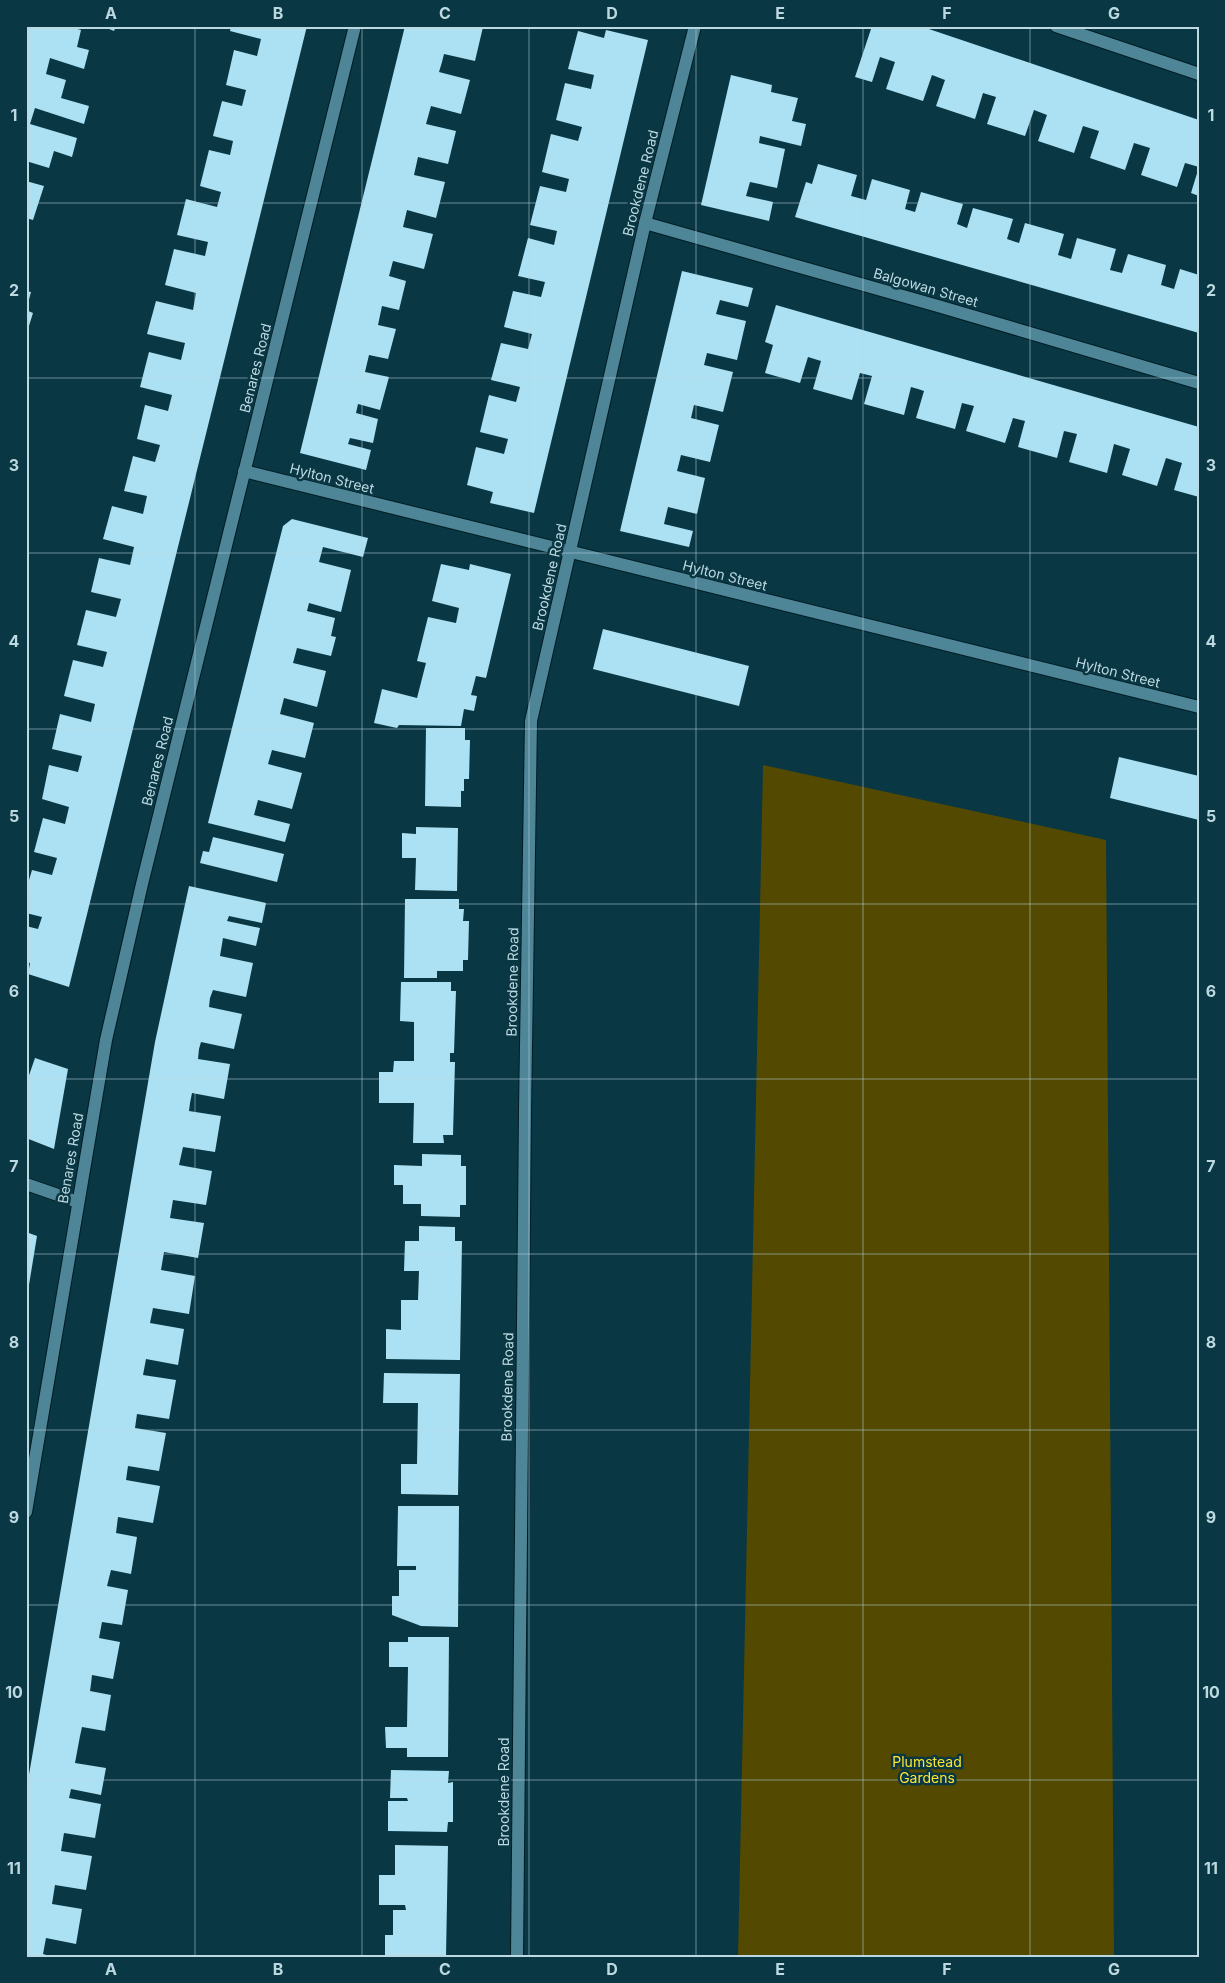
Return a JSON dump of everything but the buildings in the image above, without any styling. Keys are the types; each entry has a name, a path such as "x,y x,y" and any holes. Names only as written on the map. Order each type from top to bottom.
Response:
{"street":[{"name":"Benares Road","path":"26,1512 106,1040 142,884 355,26"},
{"name":"Brookdene Road","path":"517,1957 524,1131 530,721 645,223 695,26"},
{"path":"1056,26 1199,74"},
{"name":"Balgowan Street","path":"645,223 947,308 1199,383"},
{"name":"Hylton Street","path":"244,471 1199,707"},
{"path":"26,1184 78,1202"}],"green space":[{"name":"Plumstead Gardens","path":"763,765 1106,840 1114,1957 738,1957"}]}
